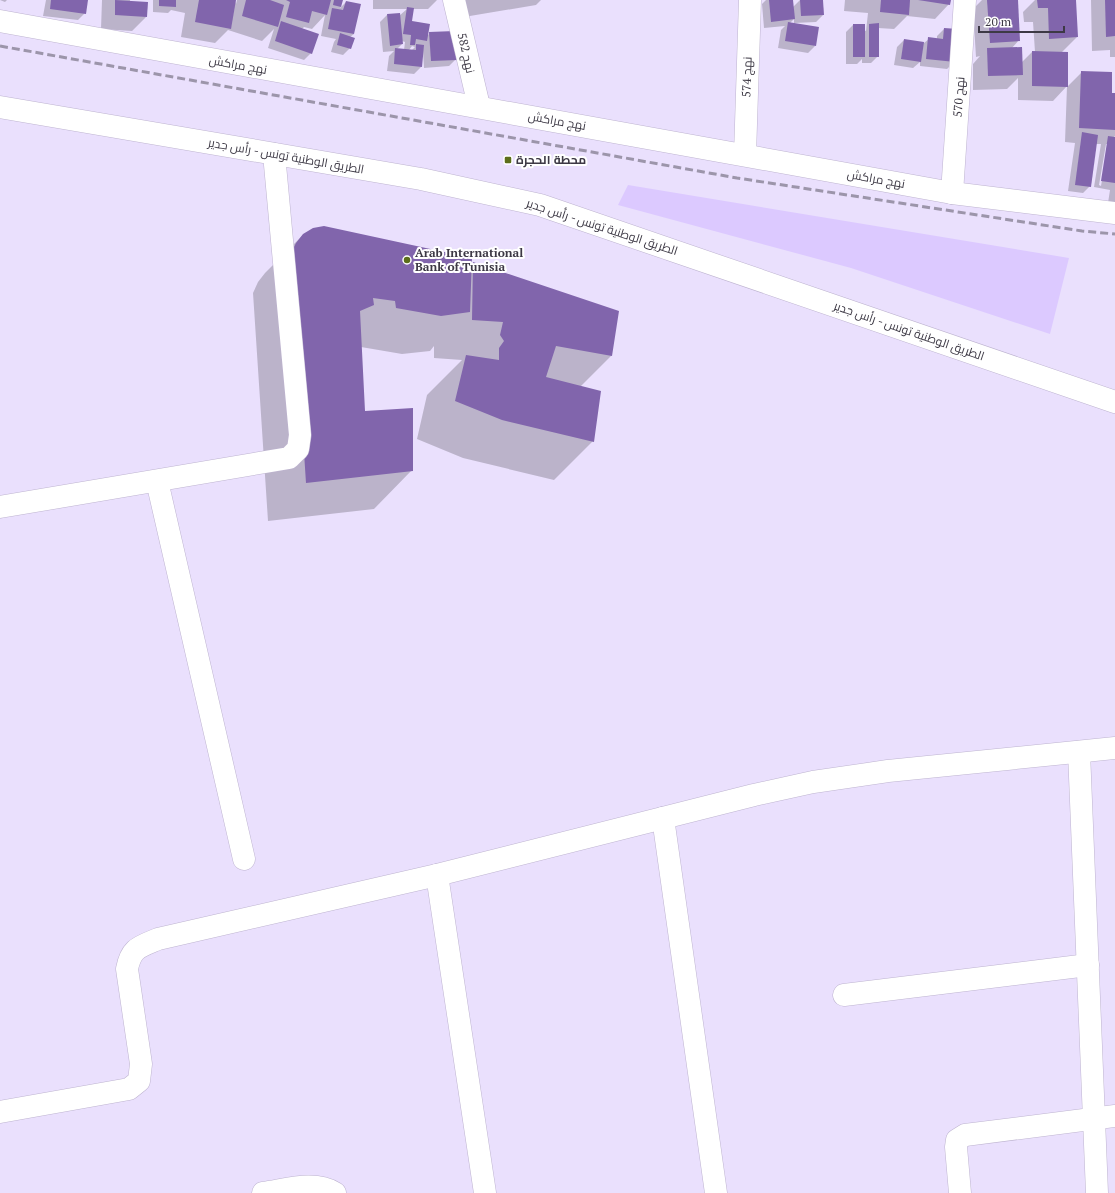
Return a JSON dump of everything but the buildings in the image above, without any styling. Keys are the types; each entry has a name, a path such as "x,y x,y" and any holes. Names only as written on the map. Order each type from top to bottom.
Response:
{"street":[{"name":"نهج 582","path":"454,0 478,106"},
{"name":"نهج 574","path":"745,155 750,0"},
{"name":"نهج 570","path":"952,193 965,0"},
{"name":"نهج مراكش","path":"0,21 290,74 478,106 952,193 1115,213"},
{"name":"الطريق الوطنية تونس - رأس جدير","path":"0,106 421,179 540,205 1115,402"},
{"path":"0,507 289,458 298,449 300,435 274,154"},
{"path":"157,481 244,859"},
{"path":"0,1112 129,1089 139,1080 141,1064 127,970 130,956 141,946 158,939 436,875 754,795 813,782 888,771 1115,748"},
{"path":"1079,752 1088,965 1105,1117 1097,1193"},
{"path":"663,818 716,1193"},
{"path":"436,875 485,1193"},
{"path":"844,995 1088,965"},
{"path":"960,1193 956,1148 957,1140 965,1136 1105,1117"},
{"path":"263,1193 309,1186 324,1188 335,1193"}],"shaded area":[{"path":"628,185 1069,258 1050,334 851,268 618,205"}],"railway":[{"path":"0,46 737,178 1082,231 1115,234"}],"place":[{"name":"محطة الحجرة","path":"508,160"},
{"name":"Arab International Bank of Tunisia","path":"407,260"}]}
